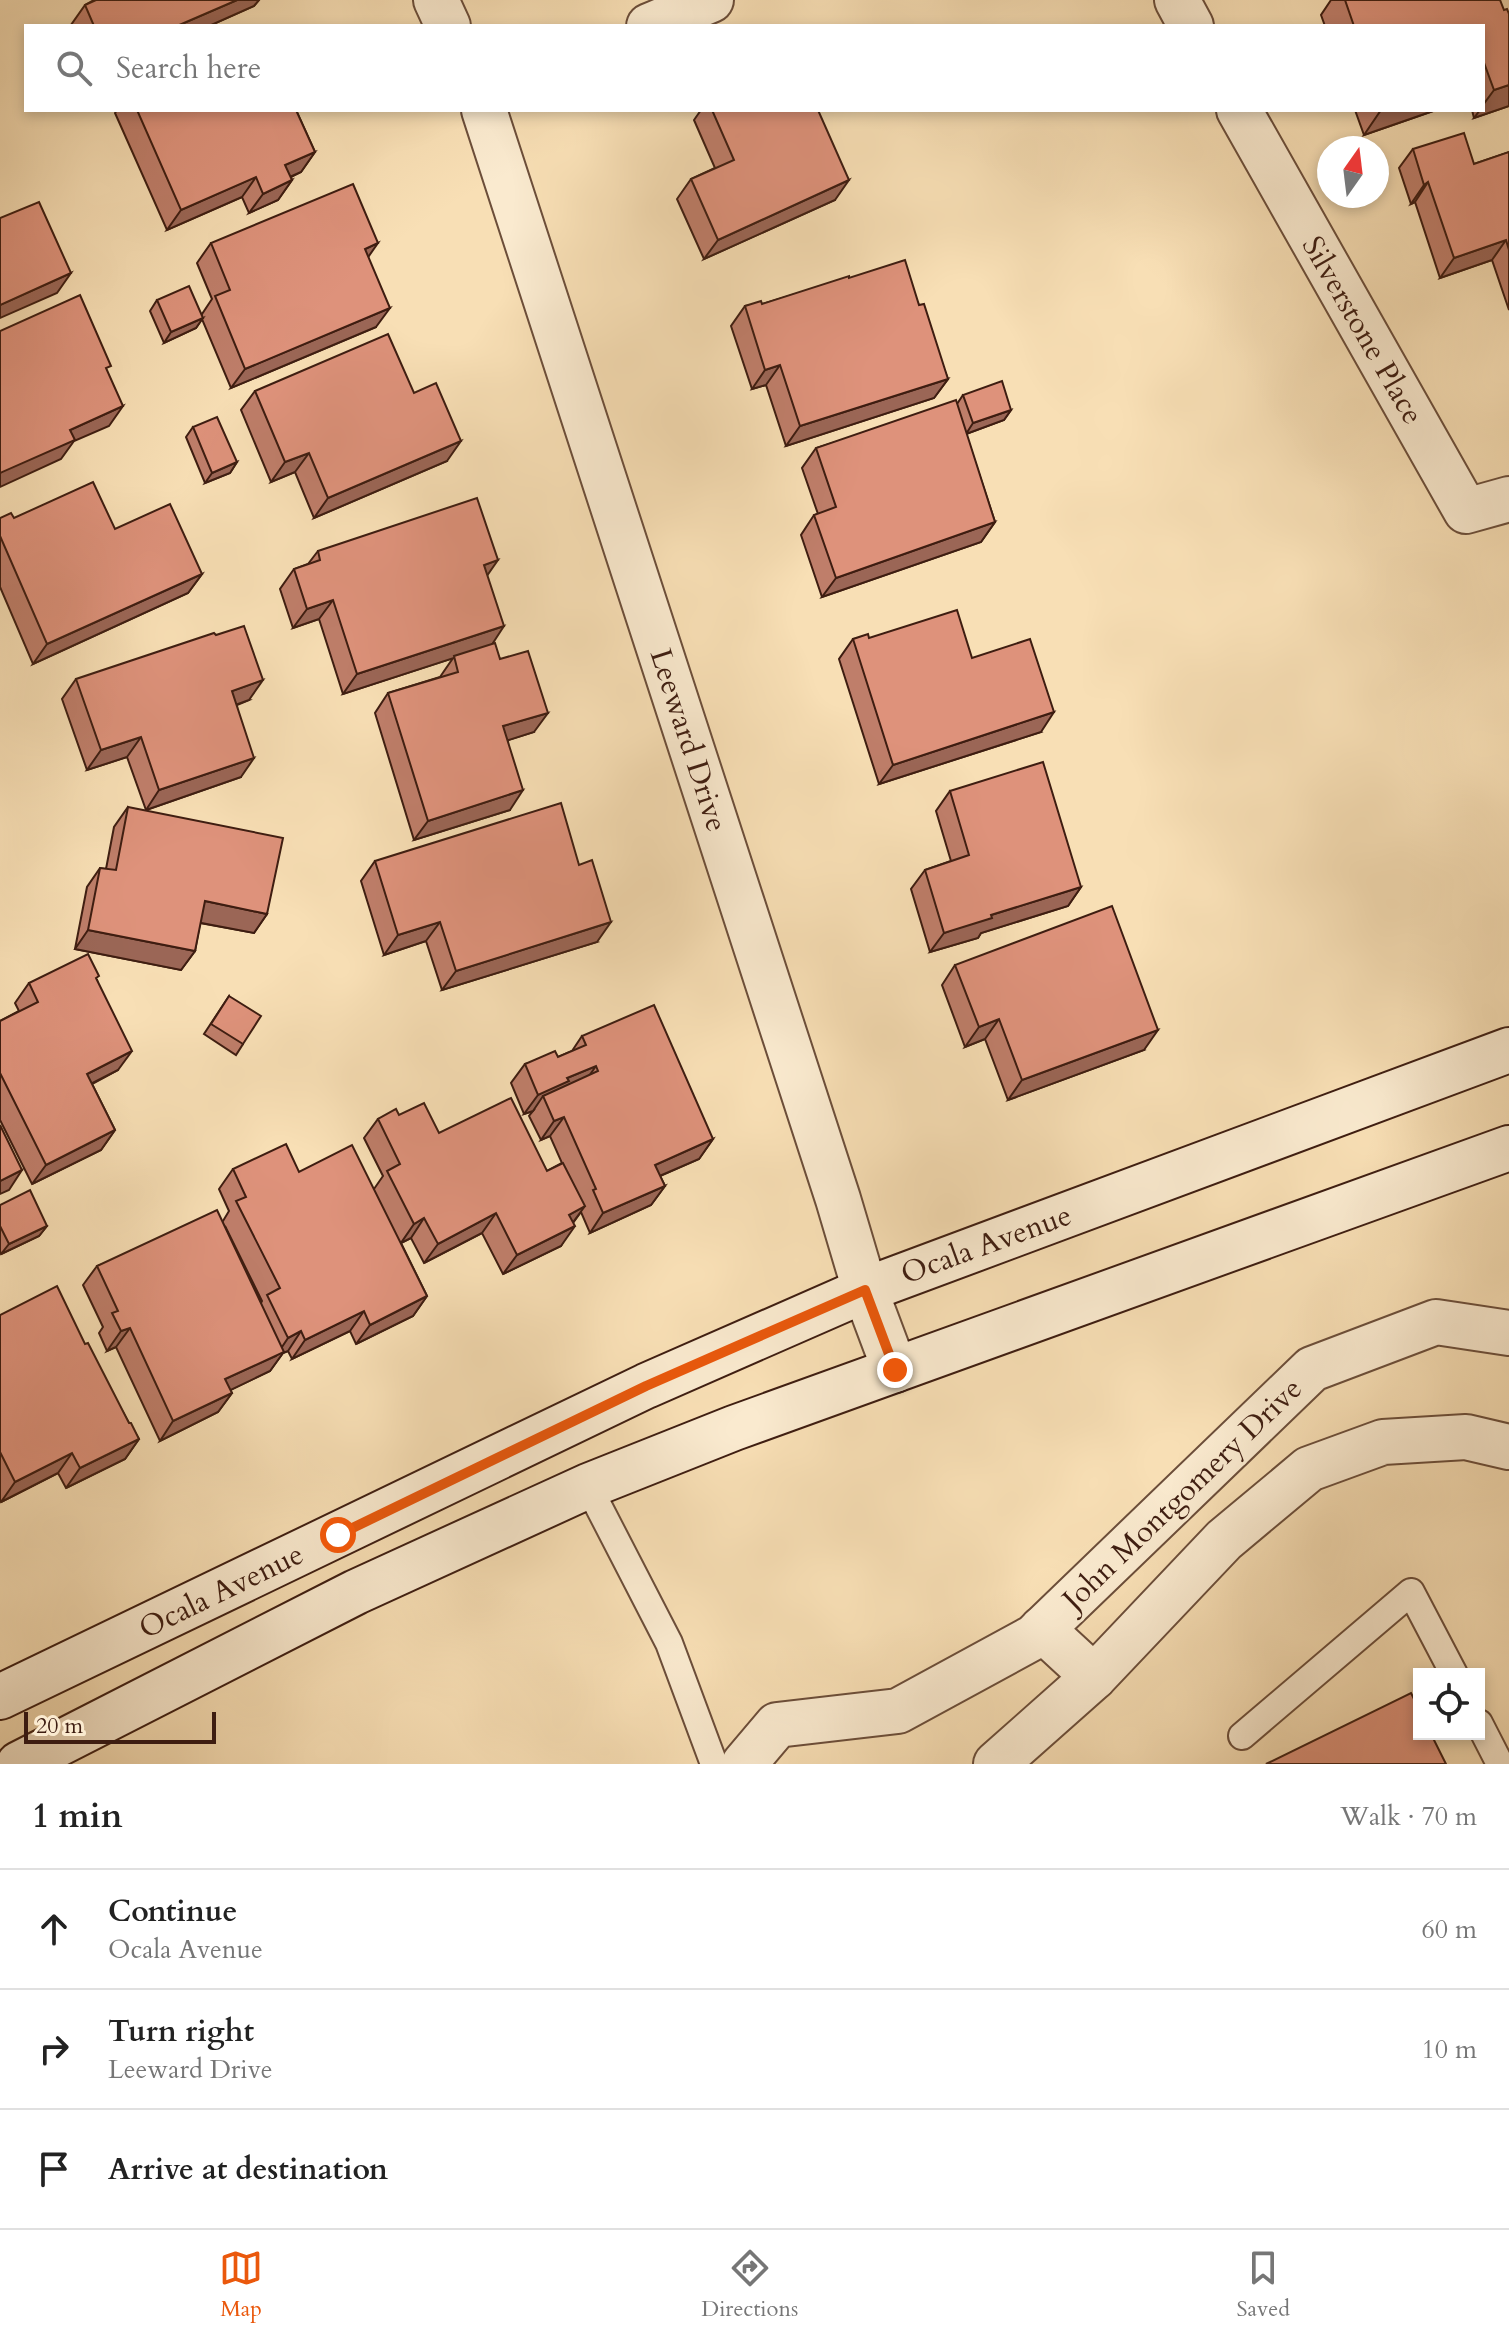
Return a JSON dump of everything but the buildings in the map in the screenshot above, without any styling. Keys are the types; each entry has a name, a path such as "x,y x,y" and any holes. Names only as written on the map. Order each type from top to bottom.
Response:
{"street":[{"path":"436,0 447,24"},
{"path":"654,24 711,0"},
{"path":"1177,0 1190,24"},
{"name":"Leeward Drive","path":"485,112 865,1290 895,1370"},
{"name":"Silverstone Place","path":"1240,112 1466,511 1509,499"},
{"name":"Ocala Avenue","path":"0,1697 646,1386 865,1290 1509,1050"},
{"name":"Ocala Avenue","path":"19,1764 356,1592 588,1486 734,1428 1509,1148"},
{"name":"John Montgomery Drive","path":"744,1764 777,1725 898,1711 1034,1637 1312,1369 1436,1322 1509,1333"},
{"name":"John Montgomery Drive","path":"996,1764 1094,1677 1224,1540 1309,1469 1383,1442 1466,1437 1509,1447"},
{"name":"John Montgomery Drive","path":"1042,1629 1094,1677"}],"lane":[{"path":"588,1486 669,1643 714,1764"},
{"path":"1242,1736 1411,1592 1451,1668"},
{"path":"1485,1735 1500,1764"}],"route":[{"path":"338,1535 646,1386 865,1290 895,1370"}]}
